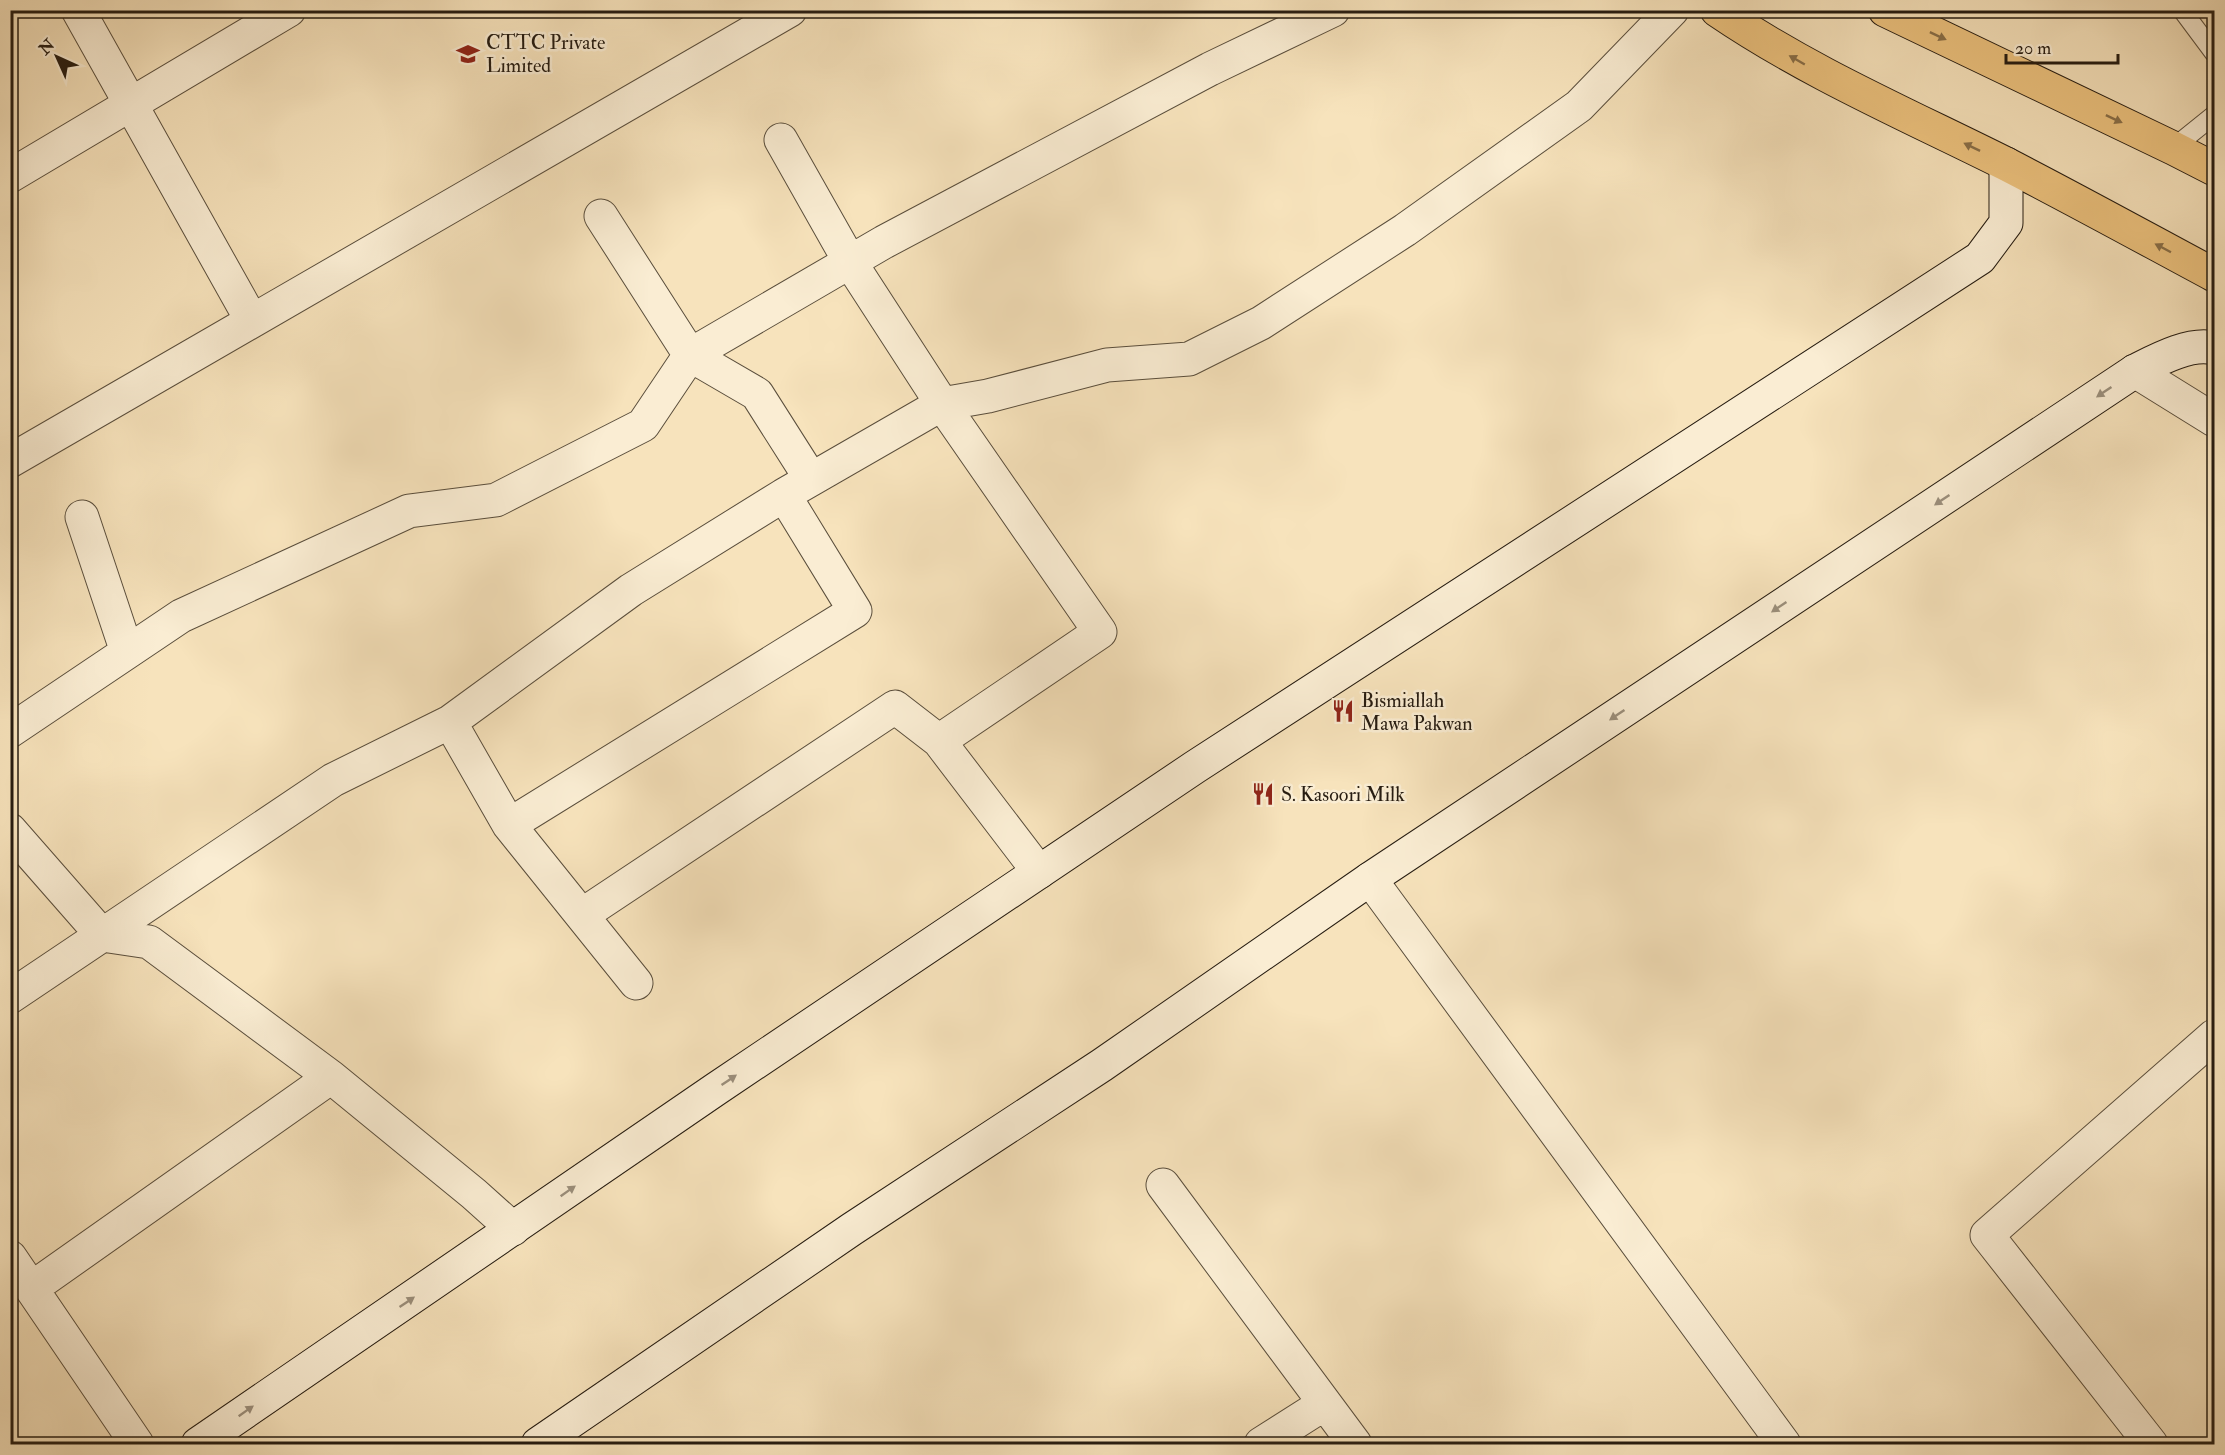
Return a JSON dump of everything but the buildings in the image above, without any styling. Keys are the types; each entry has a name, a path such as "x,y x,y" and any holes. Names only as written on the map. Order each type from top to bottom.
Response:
{"highway":[{"path":"1717,10 1756,37 1827,77 2006,164 2214,275"},
{"path":"1885,10 2173,148 2214,170"}],"street":[{"path":"78,10 252,321"},
{"path":"10,176 289,10"},
{"path":"10,461 790,10"},
{"path":"10,731 181,616 409,511 496,500 643,425 690,355 850,262 1210,69 1333,10"},
{"path":"10,997 333,780 450,722 631,591 798,487 942,404 988,396 1107,365 1189,359 1261,323 1405,230 1579,106 1663,14"},
{"path":"781,140 850,262 942,404 1100,632 939,741"},
{"path":"198,1444 716,1089 1215,754 1980,258 2006,223 2006,164"},
{"path":"509,825 855,611 757,394 690,355 601,216"},
{"path":"556,1440 852,1229 1102,1065 1370,879 2136,371 2164,356 2207,346 2214,348"},
{"path":"2136,371 2214,420"},
{"path":"82,517 127,652"},
{"path":"582,915 895,707 939,741 1039,872"},
{"path":"450,722 509,825 636,983"},
{"path":"10,830 102,935 148,942 331,1077 474,1194 513,1229"},
{"path":"1370,879 1784,1444"},
{"path":"2151,1444 1987,1235 2214,1036"},
{"path":"32,1288 331,1077"},
{"path":"1163,1185 1355,1444"},
{"path":"10,1257 137,1444"},
{"path":"1261,1444 1324,1404"}],"lane":[{"path":"2182,10 2214,53"},
{"path":"2173,148 2214,115"}],"place":[{"name":"CTTC Private Limited","path":"468,54"},
{"name":"Bismiallah Mawa Pakwan","path":"1343,711"},
{"name":"S. Kasoori Milk","path":"1263,794"}]}
